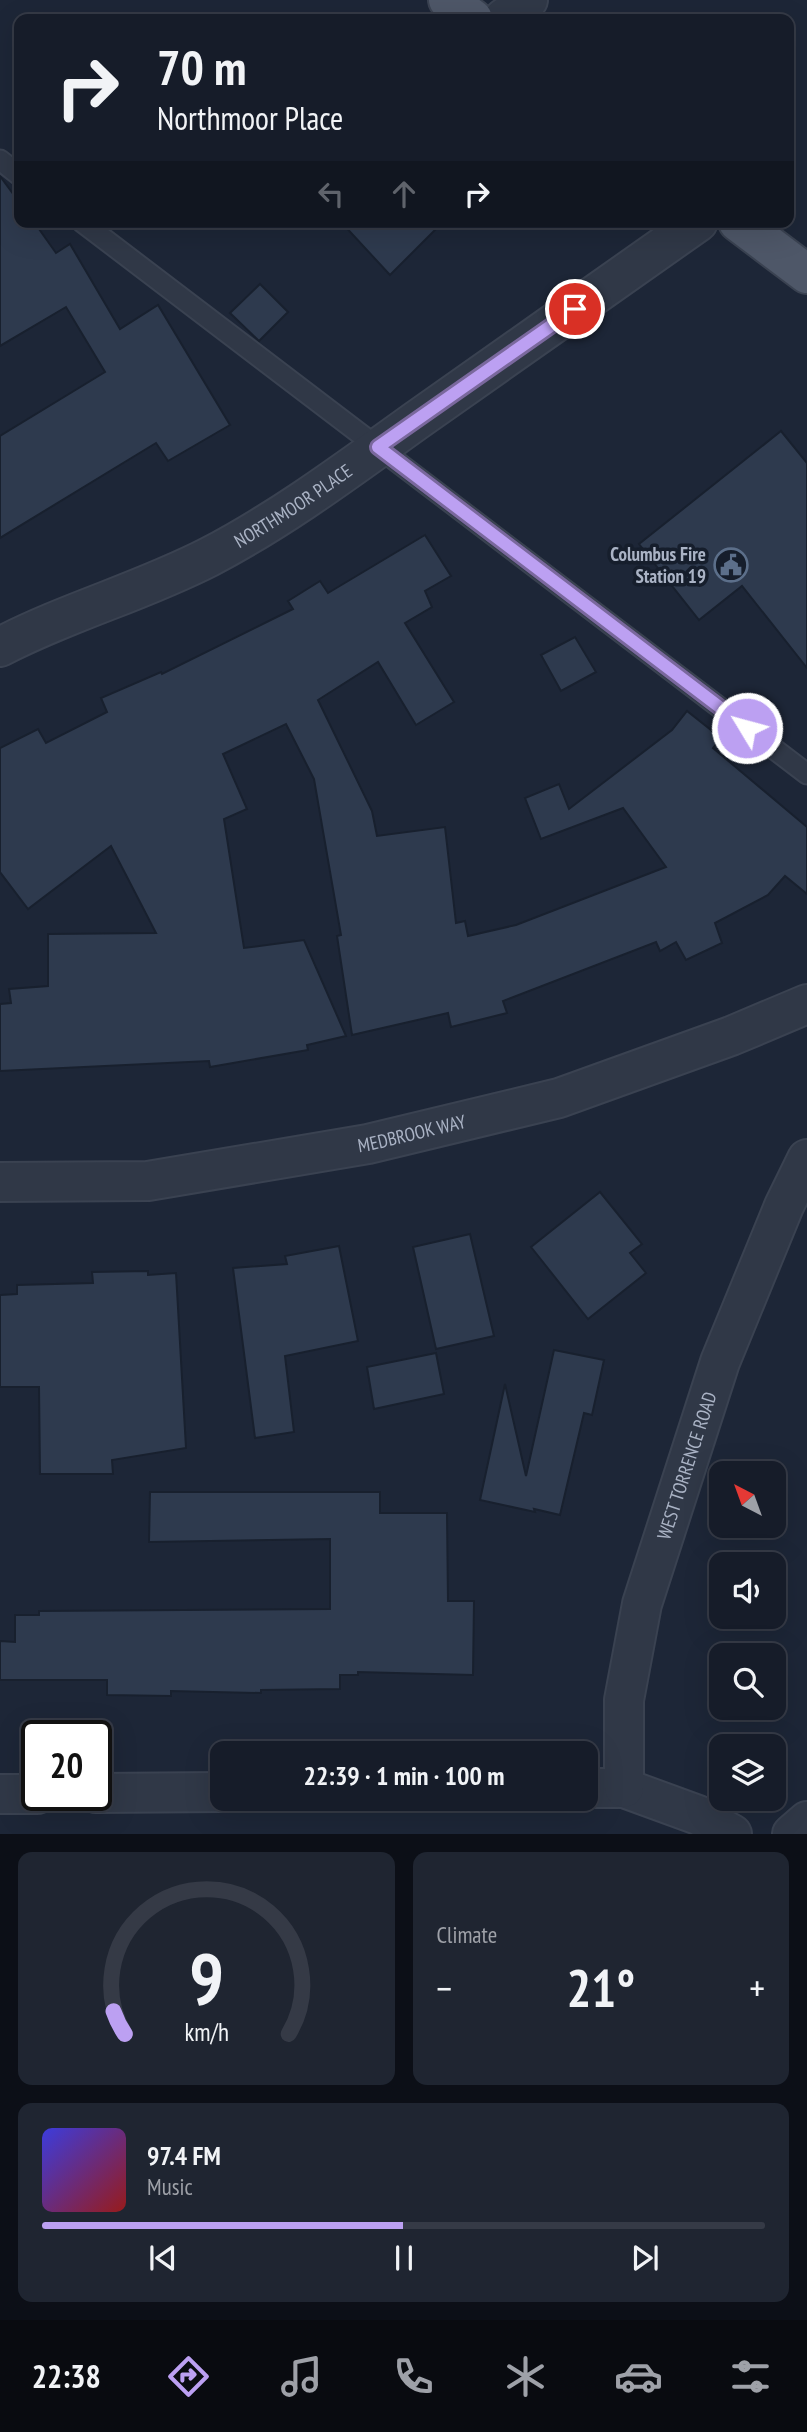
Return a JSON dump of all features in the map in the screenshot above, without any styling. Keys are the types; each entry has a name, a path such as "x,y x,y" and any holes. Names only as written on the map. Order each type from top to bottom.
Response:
{"main road":[{"path":"448,0 466,14"},
{"path":"746,228 807,274"}],"street":[{"path":"510,14 528,0"},
{"name":"NORTHMOOR PLACE","path":"0,647 209,557 378,447 689,228"},
{"name":"MEDBROOK WAY","path":"0,1182 148,1181 368,1144 559,1098 731,1037 807,1004"},
{"name":"WEST TORRENCE ROAD","path":"624,1788 624,1700 642,1604 720,1362 784,1206 807,1159"},
{"path":"598,1788 624,1788 698,1815 732,1833"},
{"path":"112,1793 210,1792"},
{"path":"0,1794 21,1794"},
{"path":"792,1833 807,1821"}],"lane":[{"path":"0,160 14,171"},
{"path":"90,228 807,774"}],"building":[{"path":"0,176 14,195 14,228 38,228 56,253 70,244 120,329 158,305 230,425 168,461 156,443 0,538 0,436 105,372 66,307 0,346"},
{"path":"347,228 437,228 390,275"},
{"path":"260,284 288,312 259,341 230,313"},
{"name":"Columbus Fire Station 19","path":"781,431 807,463 807,668 742,586 699,620 639,544"},
{"path":"425,535 451,576 425,591 432,607 405,623 454,702 416,725 378,662 318,700 372,811 377,836 445,827 456,923 465,921 468,936 516,925 666,867 623,808 541,839 525,798 559,784 569,809 672,730 687,711 721,738 713,748 807,827 807,894 785,876 768,895 715,923 722,943 686,960 676,942 660,951 656,942 503,1001 507,1013 451,1027 448,1013 352,1035 337,936 341,935 314,779 286,724 223,754 247,809 224,819 244,948 304,940 346,1036 307,1045 308,1050 210,1067 209,1061 0,1071 0,1004 11,1003 9,989 48,986 48,934 156,933 111,846 28,909 0,872 0,748 38,729 46,743 107,712 101,698 161,672 162,674 293,609 288,601 320,581 328,593"},
{"path":"575,637 596,672 561,691 541,655"},
{"path":"600,1192 642,1244 630,1253 646,1273 588,1319 531,1247"},
{"path":"470,1234 494,1336 436,1349 413,1247"},
{"path":"339,1246 358,1341 285,1356 294,1432 255,1438 233,1268 287,1264 285,1256"},
{"path":"148,1271 148,1275 176,1273 186,1448 112,1460 113,1474 40,1474 39,1387 0,1387 0,1295 17,1294 17,1285 93,1283 92,1272"},
{"path":"554,1350 604,1360 592,1415 584,1413 560,1515 480,1500 505,1384 526,1476"},
{"path":"436,1353 444,1394 374,1409 367,1367"},
{"path":"150,1492 380,1492 380,1513 447,1513 448,1601 474,1601 473,1675 358,1672 358,1675 340,1675 340,1689 261,1690 261,1693 171,1691 171,1696 107,1695 107,1680 0,1680 0,1641 15,1642 15,1615 39,1615 39,1611 330,1609 330,1539 149,1542"}],"place":[{"name":"Columbus Fire Station 19","path":"731,565"}],"route":[{"path":"575,309 378,447 747,728"}]}
